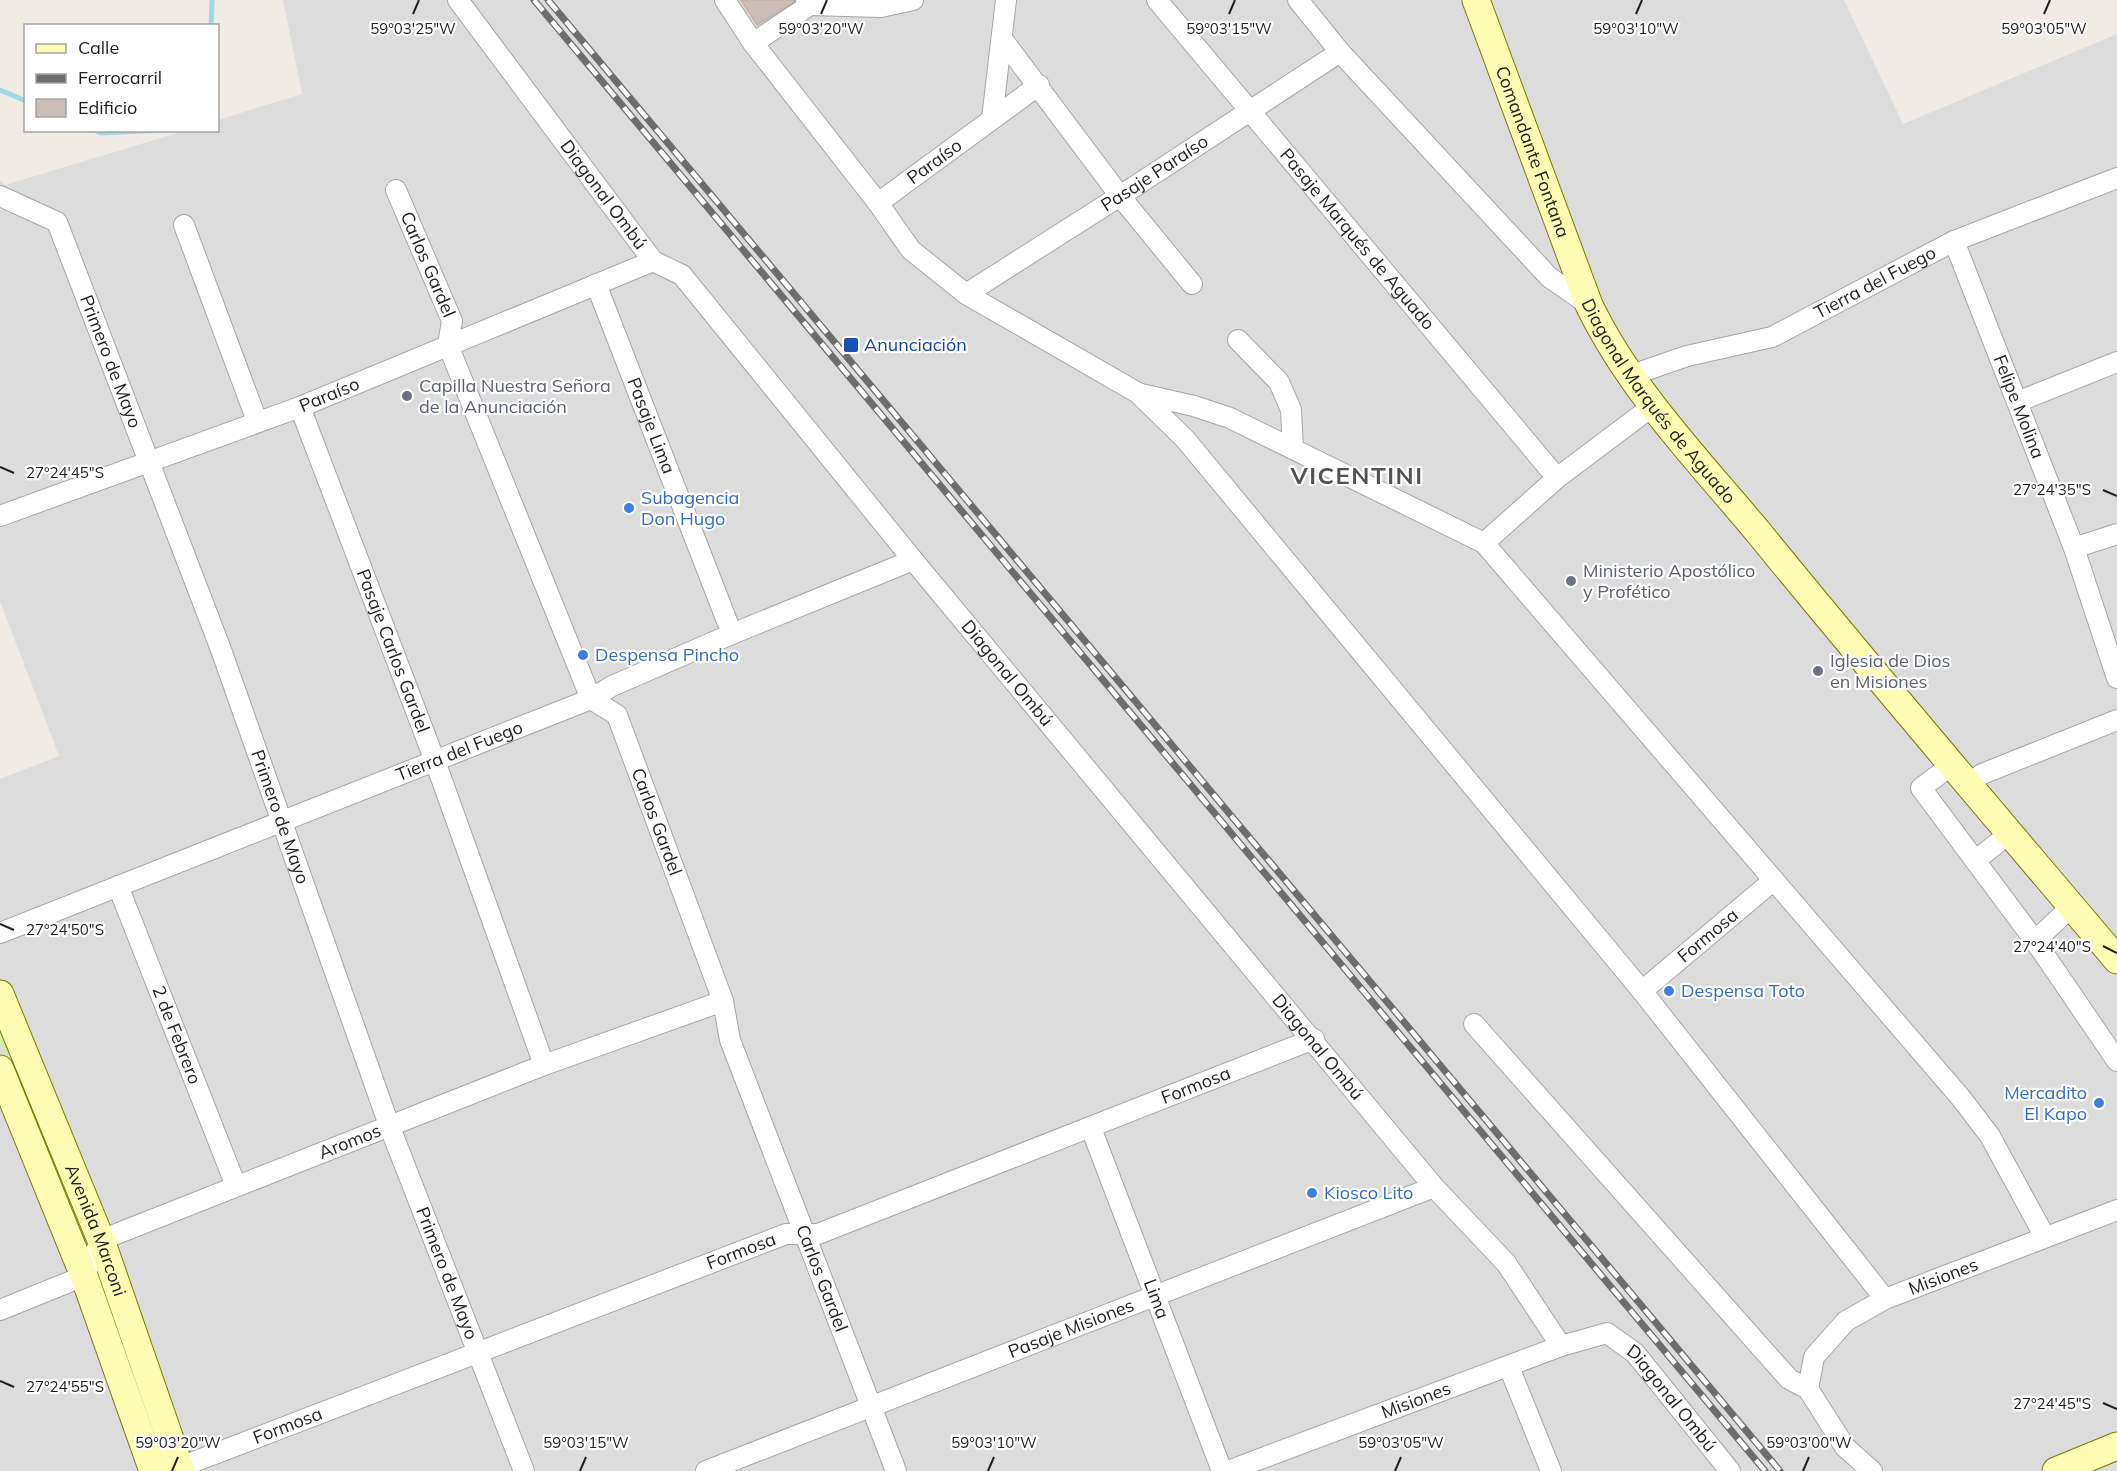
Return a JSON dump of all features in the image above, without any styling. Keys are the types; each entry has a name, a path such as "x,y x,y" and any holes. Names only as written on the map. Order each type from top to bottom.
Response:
{"street":[{"name":"Diagonal Ombú","path":"458,0 653,261 682,275 914,560 1314,1039 1434,1187 1506,1263 1561,1346"},
{"path":"725,0 753,43 878,203 911,250 966,294 1138,393 1185,439 1642,991 1885,1299"},
{"path":"753,43 808,3 881,7 914,0"},
{"path":"992,119 1006,0"},
{"name":"Pasaje Marqués de Aguado","path":"1157,0 1557,478"},
{"name":"Diagonal Marqués de Aguado","path":"1298,0 1340,52 1549,277 1589,305 1603,334 1654,405 1830,620 2117,960"},
{"name":"Comandante Fontana","path":"1476,0 1589,305"},
{"path":"1003,39 1039,84 1120,196 1192,284"},
{"name":"Pasaje Paraíso","path":"966,294 1340,52"},
{"name":"Paraíso","path":"878,203 1039,84"},
{"name":"Tierra del Fuego","path":"1632,375 1687,356 1772,337 1954,241 2117,178"},
{"name":"Carlos Gardel","path":"396,190 452,321 448,345 591,699 617,715 723,1001 730,1040 896,1471"},
{"name":"Primero de Mayo","path":"0,196 57,222 220,647 389,1125 524,1471"},
{"path":"184,225 258,421"},
{"name":"Felipe Molina","path":"1954,241 2074,548 2117,678"},
{"name":"Paraíso","path":"0,516 148,460 300,407 653,261"},
{"name":"Pasaje Lima","path":"596,284 732,634"},
{"path":"1238,340 1279,382 1291,410 1293,448"},
{"path":"2017,402 2117,362"},
{"path":"1138,393 1194,406 1230,418 1484,543 1961,1098 1990,1136 2045,1237"},
{"path":"1484,543 1557,478 1654,405"},
{"name":"Pasaje Carlos Gardel","path":"300,407 435,761 544,1065"},
{"path":"2074,548 2117,534"},
{"name":"Tierra del Fuego","path":"0,933 591,699 612,686 732,634 914,560"},
{"path":"2117,720 1982,774 1961,773 1921,788 2035,941 2117,1061"},
{"path":"1976,860 2010,833"},
{"name":"Formosa","path":"1642,991 1774,880"},
{"name":"2 de Febrero","path":"118,886 236,1186"},
{"path":"2035,941 2072,906"},
{"name":"Avenida Marconi","path":"0,994 101,1240 177,1470"},
{"name":"Aromos","path":"101,1240 544,1065 723,1001"},
{"path":"1474,1024 1789,1378 1808,1389 1845,1447 1872,1471"},
{"name":"Formosa","path":"177,1470 786,1234 818,1234 1314,1039"},
{"name":"Avenida Marconi","path":"0,1069 84,1276 153,1471"},
{"name":"Lima","path":"1091,1128 1157,1295 1222,1471"},
{"name":"Pasaje Misiones","path":"706,1471 1434,1187"},
{"name":"Misiones","path":"1808,1389 1814,1357 1846,1321 1885,1299 2117,1210"},
{"path":"0,1310 84,1276 101,1240"},
{"name":"Diagonal Ombú","path":"1607,1333 1635,1353 1730,1471"},
{"name":"Misiones","path":"1228,1471 1561,1346 1607,1333"},
{"path":"1509,1367 1551,1471"},
{"path":"2056,1471 2117,1446"}],"shaded area":[{"path":"283,0 1844,0 1903,124 2117,34 2117,1471 0,1471 0,779 59,756 0,601 0,180 5,185 181,132 219,132 219,120 302,94"}],"green space":[{"path":"0,1029 76,1219 72,1221 0,1042"}],"building":[{"path":"741,0 798,0 757,25"}],"waterway":[{"path":"211,24 212,0"},
{"path":"0,90 24,100"},
{"path":"99,132 121,132"}],"railway":[{"path":"534,0 1765,1471"},
{"path":"548,0 1780,1471"}],"place":[{"name":"Anunciación","path":"851,345"},
{"name":"Capilla Nuestra Señora de la Anunciación","path":"407,396"},
{"name":"Subagencia Don Hugo","path":"629,508"},
{"name":"Ministerio Apostólico y Profético","path":"1571,581"},
{"name":"Despensa Pincho","path":"583,655"},
{"name":"Iglesia de Dios en Misiones","path":"1818,671"},
{"name":"Despensa Toto","path":"1669,991"},
{"name":"Mercadito El Kapo","path":"2099,1103"},
{"name":"Kiosco Lito","path":"1312,1193"}],"district":[{"name":"VICENTINI","path":"1357,476"}]}
